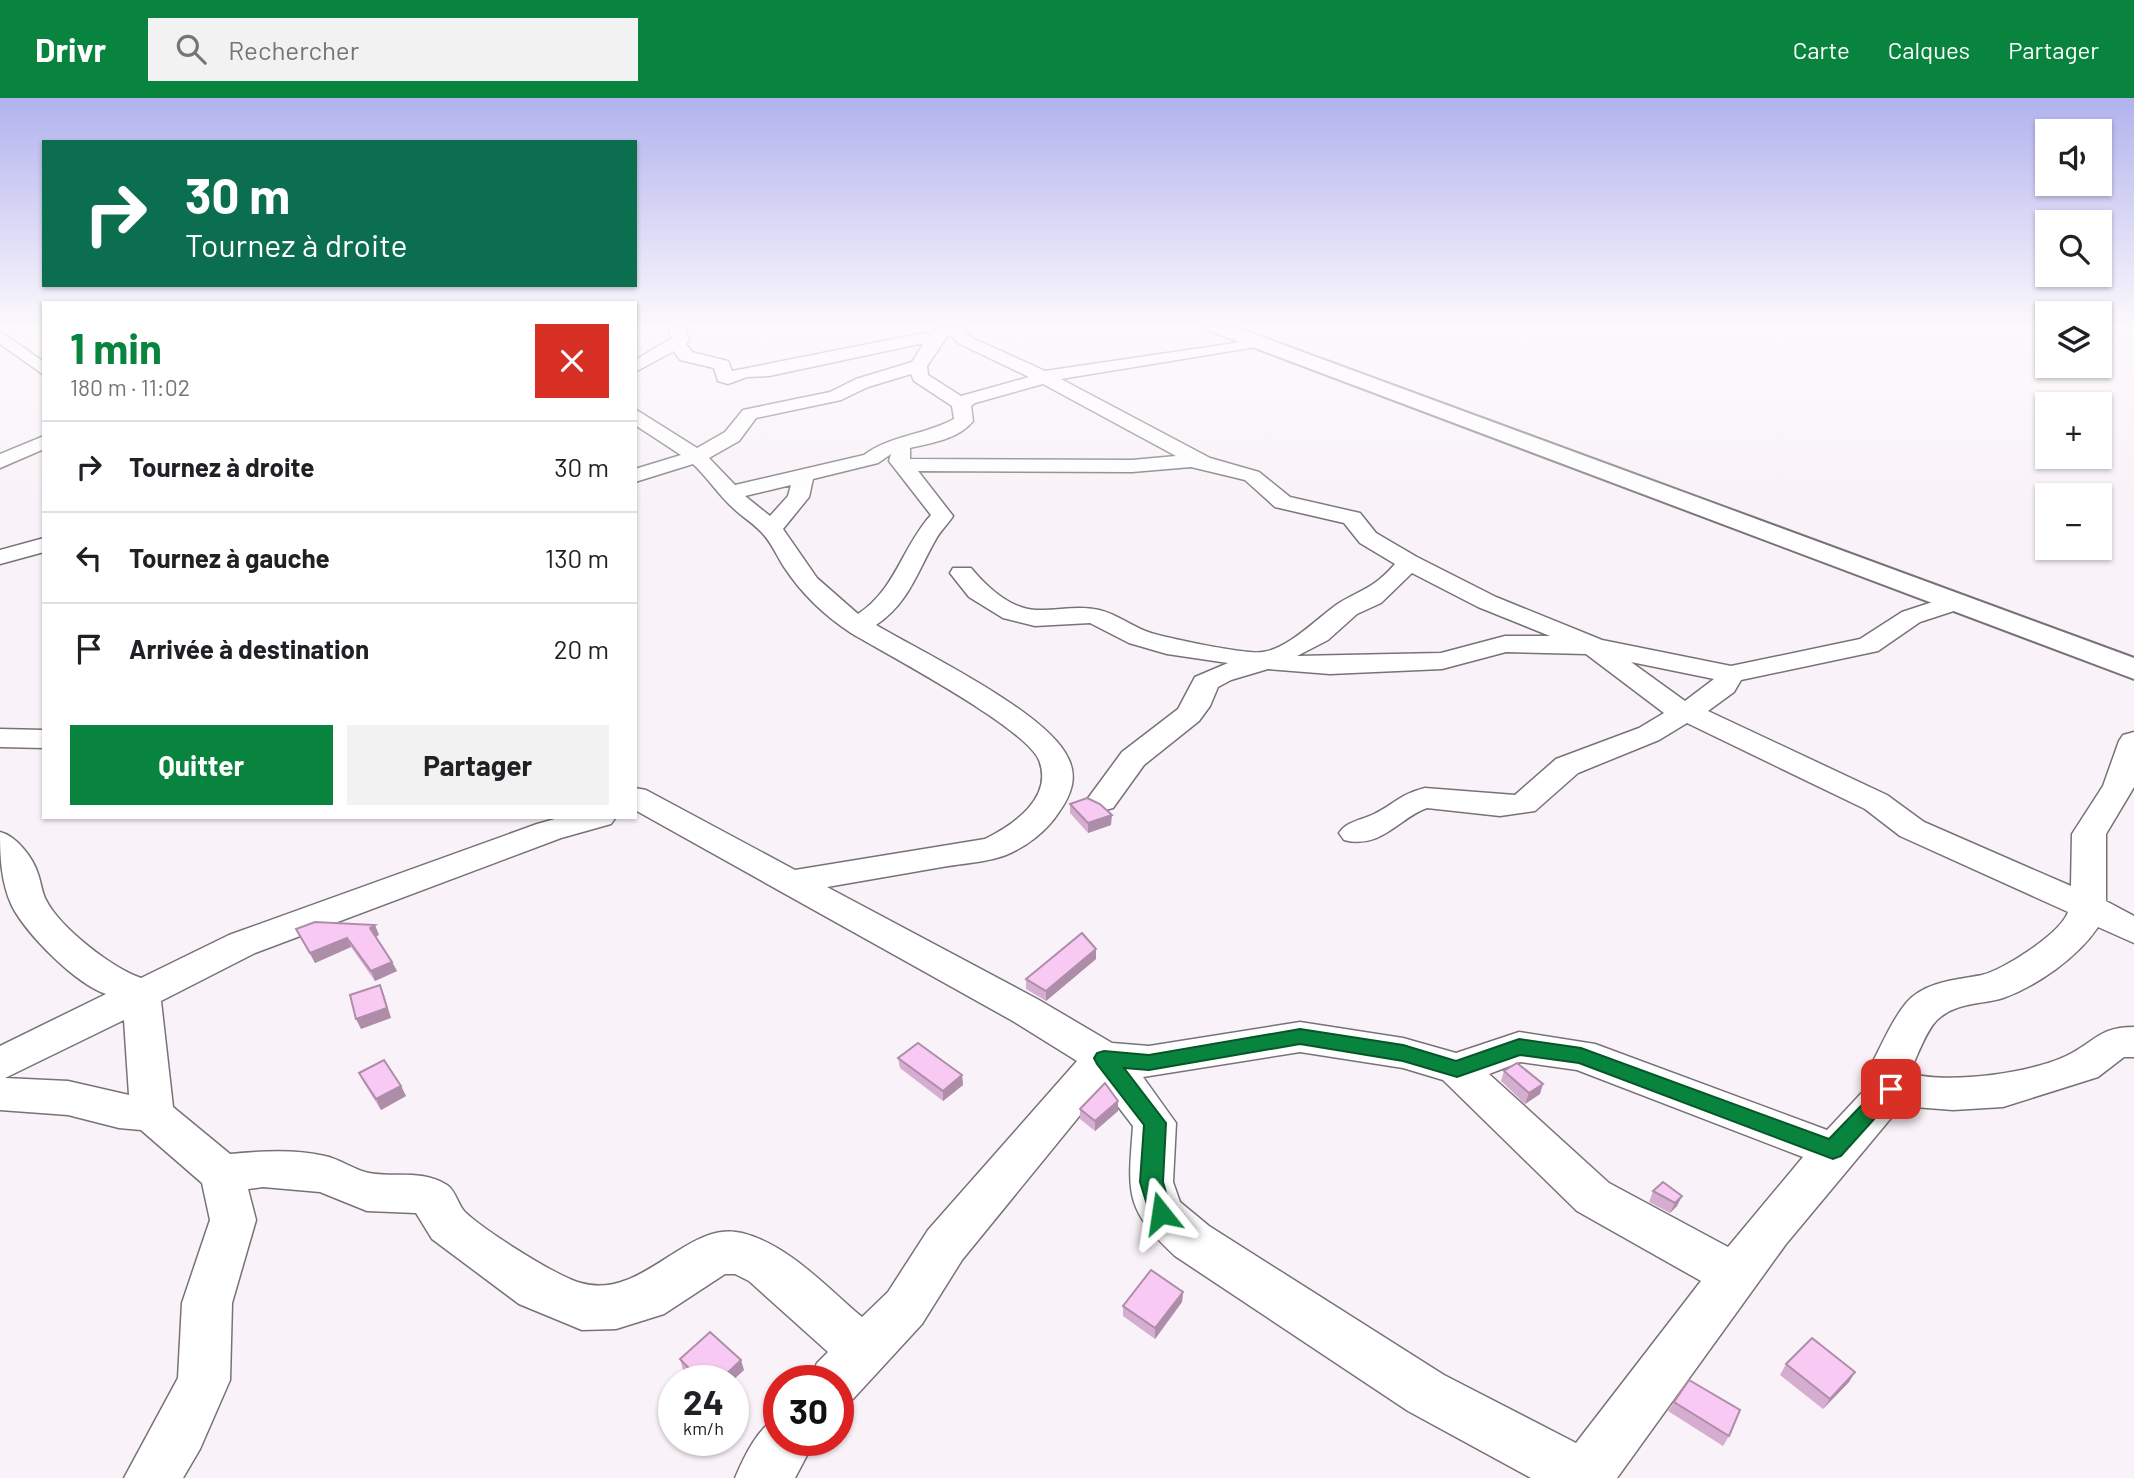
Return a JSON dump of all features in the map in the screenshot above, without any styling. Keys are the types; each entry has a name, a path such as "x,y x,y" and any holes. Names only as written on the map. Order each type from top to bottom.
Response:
{"main road":[{"path":"1389,391 2134,669"}],"street":[{"path":"637,474 672,448 732,438 741,421 750,414 835,396 845,391"},
{"path":"906,453 964,421 961,404 942,391"},
{"path":"961,404 973,396 999,391"},
{"path":"1070,391 1203,463 1252,476 1283,502 1352,518 1368,538 1409,562 1488,601 1548,628 1571,634 1595,647 1653,693 1686,711 1866,797 1912,829 2088,907 2134,931"},
{"path":"637,417 672,448 733,492 748,511 771,529 806,580 858,625 1002,712 1042,741 1057,769 1054,799 1036,820 1011,840 993,848 788,883"},
{"path":"0,462 42,443"},
{"path":"733,492 871,459 876,452 906,453 952,463 1088,467 1203,463"},
{"path":"858,625 891,602 904,583 925,533 942,516 940,509 913,482 906,453"},
{"path":"771,529 798,497 803,477"},
{"path":"0,557 42,546"},
{"path":"1102,801 1117,776 1138,754 1202,699 1205,683 1221,674 1269,660 1319,634 1348,609 1372,598 1392,582 1409,562"},
{"path":"962,573 978,592 1012,613 1035,618 1080,614 1097,617 1153,643 1290,664 1358,665 1442,661 1505,644 1595,647 1731,674 1869,645 1911,617 1957,602"},
{"path":"1356,833 1388,821 1410,803 1425,798 1500,806 1524,804 1567,766 1649,734 1713,696 1731,674"},
{"path":"0,738 42,739"},
{"path":"1891,1089 1888,1073 1922,1011 1954,992 1993,988 2067,942 2083,922 2088,907 2089,834 2119,786 2134,741"},
{"path":"639,803 1025,1010 1104,1058 1155,1123 1151,1182 1161,1213 1181,1232 1426,1392 1585,1478 1735,1275 1833,1150 1891,1089"},
{"path":"0,1064 99,1018 141,992 242,944 549,831 593,819"},
{"path":"0,842 20,870 29,904 68,949 108,981 141,992"},
{"path":"141,992 152,1114"},
{"path":"1104,1058 1149,1062 1300,1037 1403,1053 1457,1069 1593,1198 1735,1275"},
{"path":"1891,1089 1953,1094 2003,1091 2084,1066 2116,1042 2134,1042"},
{"path":"1457,1069 1519,1047 1581,1055 1833,1150"},
{"path":"222,1174 263,1169 324,1174 368,1192 410,1192 432,1199 449,1225 536,1288 582,1307 617,1306 647,1298 720,1253 740,1253 766,1266 849,1365 905,1308 946,1245 1015,1159 1104,1058"},
{"path":"0,1094 68,1098 119,1111 152,1114 222,1174 233,1220 207,1303 204,1380 181,1430 152,1478"},
{"path":"763,1478 777,1456"}],"building":[{"path":"1087,798 1100,804 1112,815 1088,823 1070,804"},
{"path":"315,922 375,925 370,928 392,962 371,971 347,938 310,953 296,929"},
{"path":"1082,933 1096,949 1046,991 1026,979"},
{"path":"380,985 387,1008 356,1019 350,995"},
{"path":"918,1043 962,1075 943,1091 898,1058"},
{"path":"384,1060 401,1086 376,1099 359,1073"},
{"path":"1517,1063 1543,1084 1529,1093 1504,1071"},
{"path":"1105,1083 1118,1101 1095,1121 1080,1109"},
{"path":"1663,1182 1682,1196 1675,1203 1653,1191"},
{"path":"1151,1270 1183,1292 1155,1328 1123,1306"},
{"path":"710,1332 741,1360 736,1365 686,1365 680,1359"},
{"path":"1812,1338 1855,1372 1830,1399 1786,1364"},
{"path":"1689,1380 1740,1410 1729,1436 1674,1402"}],"route":[{"path":"1161,1213 1151,1182 1155,1123 1104,1058 1149,1062 1300,1037 1403,1053 1457,1069 1519,1047 1581,1055 1668,1091 1833,1150 1891,1089"}]}
